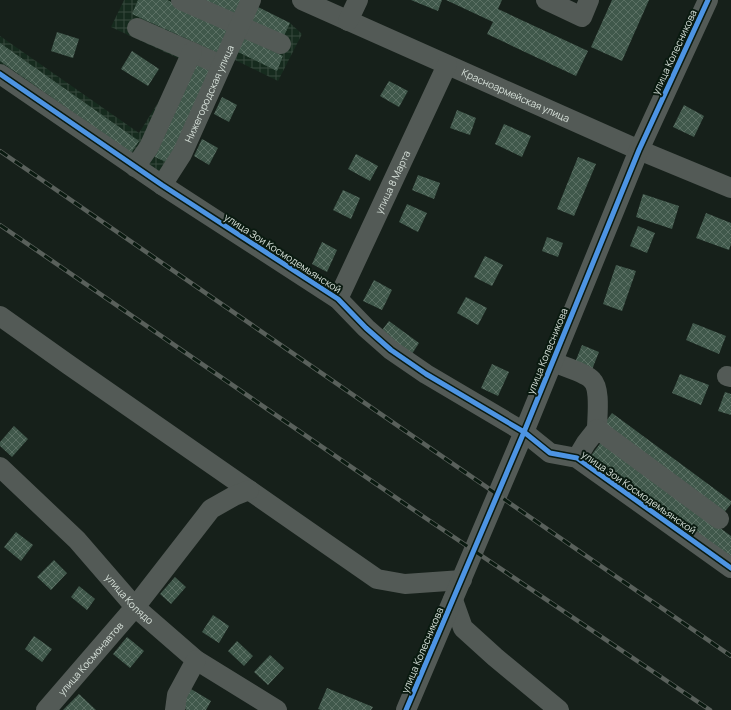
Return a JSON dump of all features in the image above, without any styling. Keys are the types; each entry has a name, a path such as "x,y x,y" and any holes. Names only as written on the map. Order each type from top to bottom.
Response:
{"street":[{"path":"181,0 281,44"},
{"name":"Нижегородская улица","path":"162,186 182,154 251,0"},
{"name":"Красноармейская улица","path":"302,0 639,150 731,188"},
{"path":"348,21 358,0"},
{"path":"546,0 582,17 589,0"},
{"name":"улица Колесникова","path":"406,710 524,432 639,150 708,0"},
{"path":"137,28 221,65"},
{"path":"135,167 149,147 192,52"},
{"name":"улица 8 Марта","path":"338,299 447,65"},
{"name":"улица Зои Космодемьянской","path":"0,74 162,186 338,299 366,328 391,350 426,374 524,432 550,453 577,458 731,568"},
{"path":"0,316 378,579 405,584 462,580"},
{"path":"553,362 586,376 592,380 595,385 597,396 597,429 577,458"},
{"path":"597,429 719,518"},
{"name":"улица Колядо","path":"0,467 77,540 135,607 196,660 277,710"},
{"name":"улица Космонавтов","path":"46,710 135,607 211,509 234,496 249,490"},
{"path":"453,600 463,628 495,657 559,710"},
{"path":"174,710 177,695 196,660"}],"shaded area":[{"path":"124,0 241,0 290,23 302,34 278,81 233,59 163,174 0,66 0,36 139,133 184,61 111,27"}],"building":[{"path":"138,0 167,0 229,28 218,53 132,14"},
{"path":"198,0 242,0 234,16"},
{"path":"411,0 442,0 438,11"},
{"path":"446,0 502,0 498,9 588,51 576,76 487,34 493,22"},
{"path":"612,0 649,0 622,61 591,47"},
{"path":"258,7 290,23 283,38 250,21"},
{"path":"57,32 79,39 73,58 51,51"},
{"path":"243,37 283,56 277,71 236,51"},
{"path":"0,43 139,141 131,153 0,61"},
{"path":"132,51 159,69 148,86 121,69"},
{"path":"197,64 210,70 168,163 155,157"},
{"path":"389,81 408,91 399,107 380,96"},
{"path":"222,97 237,105 229,122 214,114"},
{"path":"684,105 704,116 694,137 673,127"},
{"path":"457,110 476,118 470,135 450,128"},
{"path":"504,124 531,136 522,157 495,144"},
{"path":"202,139 218,148 209,165 194,156"},
{"path":"356,154 378,166 370,181 348,169"},
{"path":"578,157 596,164 574,216 557,209"},
{"path":"418,175 440,183 434,199 412,190"},
{"path":"343,190 360,198 351,219 333,210"},
{"path":"643,194 679,206 672,229 636,217"},
{"path":"407,204 427,213 418,232 399,222"},
{"path":"706,213 731,223 731,244 729,250 696,238"},
{"path":"638,226 655,233 647,253 630,246"},
{"path":"547,237 563,243 558,257 542,251"},
{"path":"322,242 337,250 327,272 312,264"},
{"path":"485,256 503,265 492,286 474,277"},
{"path":"616,265 636,271 622,311 603,304"},
{"path":"374,280 392,290 382,310 363,301"},
{"path":"466,297 487,308 478,325 457,313"},
{"path":"389,321 419,343 410,357 379,334"},
{"path":"693,323 726,336 719,354 686,340"},
{"path":"582,345 599,352 591,372 574,365"},
{"path":"492,364 509,372 498,396 481,388"},
{"path":"680,374 709,385 701,405 672,393"},
{"path":"725,392 731,394 731,415 718,411"},
{"path":"612,413 731,501 731,504 723,514 603,425"},
{"path":"14,426 28,439 12,457 0,446 0,442"},
{"path":"602,441 731,536 731,562 590,457"},
{"path":"16,532 33,545 21,561 4,547"},
{"path":"54,560 67,573 51,590 37,577"},
{"path":"175,577 186,587 171,604 160,594"},
{"path":"79,586 95,599 87,610 71,597"},
{"path":"213,615 229,626 219,643 202,632"},
{"path":"34,636 52,649 42,662 25,649"},
{"path":"127,637 144,651 130,668 113,654"},
{"path":"237,641 253,656 244,666 228,651"},
{"path":"270,655 284,668 268,685 254,672"},
{"path":"327,688 373,707 371,710 318,709"},
{"path":"191,689 211,701 206,710 187,710 180,706"},
{"path":"79,694 96,710 63,710"}],"railway":[{"path":"0,151 731,656"},
{"path":"0,225 424,517 710,710"}],"cycle path":[{"path":"406,710 524,432 639,150 708,0"},
{"path":"0,74 162,185 338,299 366,328 391,350 426,374 524,432 550,453 577,458 731,568"}]}
